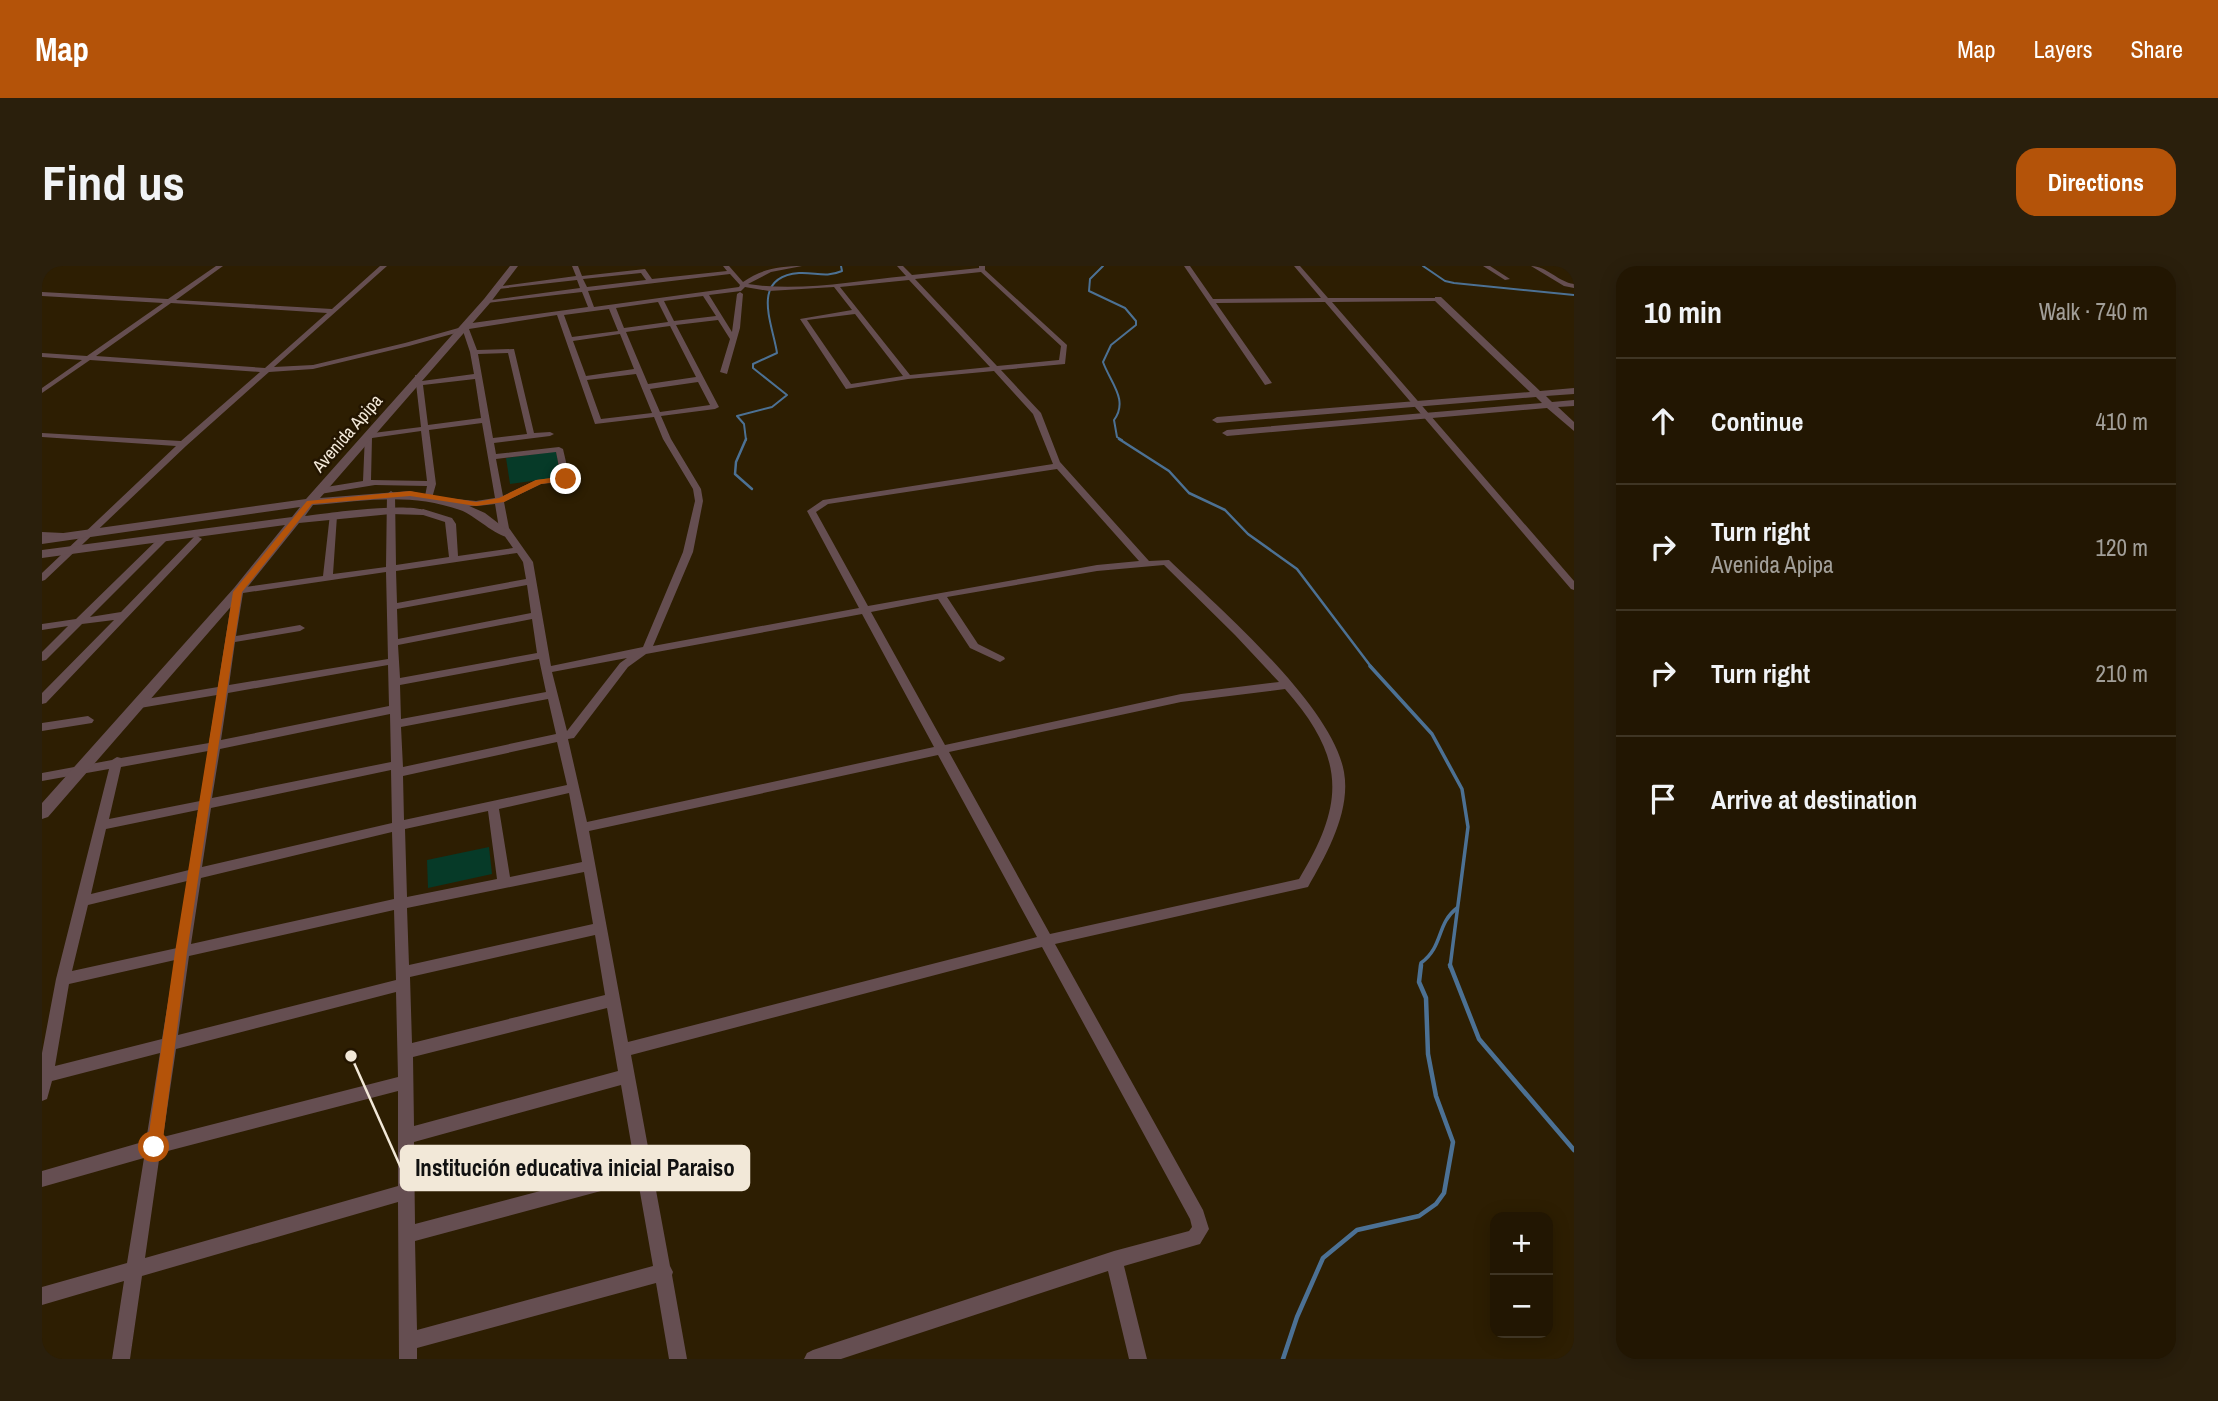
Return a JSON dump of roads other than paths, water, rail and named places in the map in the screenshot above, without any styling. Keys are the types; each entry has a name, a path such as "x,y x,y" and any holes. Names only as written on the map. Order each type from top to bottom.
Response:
{"street":[{"path":"42,391 220,266"},
{"path":"42,578 183,444 384,266"},
{"name":"Avenida Apipa","path":"42,813 238,592 310,502 420,380 514,266"},
{"path":"575,266 592,309"},
{"path":"42,355 265,370 337,363 438,337 465,326 736,291 772,270 799,266"},
{"path":"900,266 1037,413 1038,423 1059,466 1146,563"},
{"path":"1187,266 1268,383"},
{"path":"1297,266 1574,587"},
{"path":"1486,266 1507,279"},
{"path":"1534,266 1566,285 1574,286"},
{"path":"674,268 679,277"},
{"path":"487,301 728,269 743,285 769,289 836,286 982,268 1065,346 1062,362 908,377 849,387 803,319 855,312"},
{"path":"498,287 644,271 654,280 672,323 715,407 679,414 657,414 598,422 560,313"},
{"path":"836,286 908,377"},
{"path":"42,294 333,311"},
{"path":"705,294 733,339"},
{"path":"724,372 737,328 740,294"},
{"path":"1211,301 1437,299 1574,428"},
{"path":"100,826 561,739 570,735 624,665 647,649 685,561 699,501 698,489 667,439 612,307"},
{"path":"570,339 719,318"},
{"path":"465,326 474,352 507,535"},
{"path":"474,352 511,351 531,436"},
{"path":"584,378 639,371"},
{"path":"430,490 420,380 478,376"},
{"path":"646,387 701,379"},
{"path":"1217,420 1574,391"},
{"path":"1227,433 1574,403"},
{"path":"367,483 368,436 487,420"},
{"path":"491,441 550,434"},
{"path":"42,435 183,444"},
{"path":"446,501 476,504 501,500 533,484 566,479 559,449 494,457"},
{"path":"813,1359 1114,1260 1194,1238 1201,1229 1197,1216 811,511 826,502 1059,466"},
{"path":"320,491 367,483 430,490 446,501 481,516 507,535 528,562 551,695 582,828 678,1359"},
{"path":"42,540 310,502 430,490"},
{"path":"391,494 405,1052 408,1350 664,1272"},
{"path":"42,554 295,520 391,511 423,512 449,520 454,560"},
{"path":"328,578 333,516"},
{"path":"42,535 66,537"},
{"path":"42,658 163,538"},
{"path":"42,700 197,539"},
{"path":"121,1359 238,592 519,550"},
{"path":"546,670 589,664 647,649 1085,570 1166,562 1288,685 1324,731 1334,752 1339,774 1336,801 1329,826 1316,862 1303,883 1047,940 621,1051"},
{"path":"392,607 532,582"},
{"path":"941,596 974,646 1000,659"},
{"path":"42,626 124,615"},
{"path":"393,643 536,615"},
{"path":"230,640 300,628"},
{"path":"395,682 543,654"},
{"path":"140,704 394,661"},
{"path":"582,828 1181,698 1288,685"},
{"path":"396,724 551,695"},
{"path":"42,777 395,709"},
{"path":"42,727 88,719"},
{"path":"42,1094 63,979 117,761"},
{"path":"82,901 398,826 574,788"},
{"path":"493,806 504,883"},
{"path":"63,979 401,904 589,866"},
{"path":"47,1074 599,928"},
{"path":"405,1052 612,1000"},
{"path":"406,1136 626,1076"},
{"path":"42,1179 405,1082"},
{"path":"406,1235 645,1171"},
{"path":"42,1296 406,1192"},
{"path":"1114,1260 1138,1359"}],"waterway":[{"path":"746,439 744,424 737,416 772,407 787,395 753,368 753,364 777,353 768,304 774,283 784,276 799,273 836,273 842,271 841,266"},
{"path":"1103,266 1090,279 1089,291 1125,308 1136,321 1136,325 1111,345 1103,362 1119,398 1120,405 1114,420 1117,437 1122,440"},
{"path":"1423,266 1445,281 1454,283 1574,295"},
{"path":"746,439 736,462 735,474 752,489"},
{"path":"1119,439 1169,471 1189,493 1225,510 1248,534 1297,569 1372,668"},
{"path":"1370,666 1432,734 1462,789 1468,827 1450,965"},
{"path":"1421,965 1433,949 1450,914 1457,908"},
{"path":"1283,1359 1297,1317 1323,1258 1357,1230 1419,1216 1436,1204 1444,1193 1453,1142 1436,1096 1428,1054 1426,998 1419,982 1421,965"},
{"path":"1450,965 1479,1039 1574,1150"}],"place":[{"name":"Institución educativa inicial Paraiso","path":"351,1056"}]}
